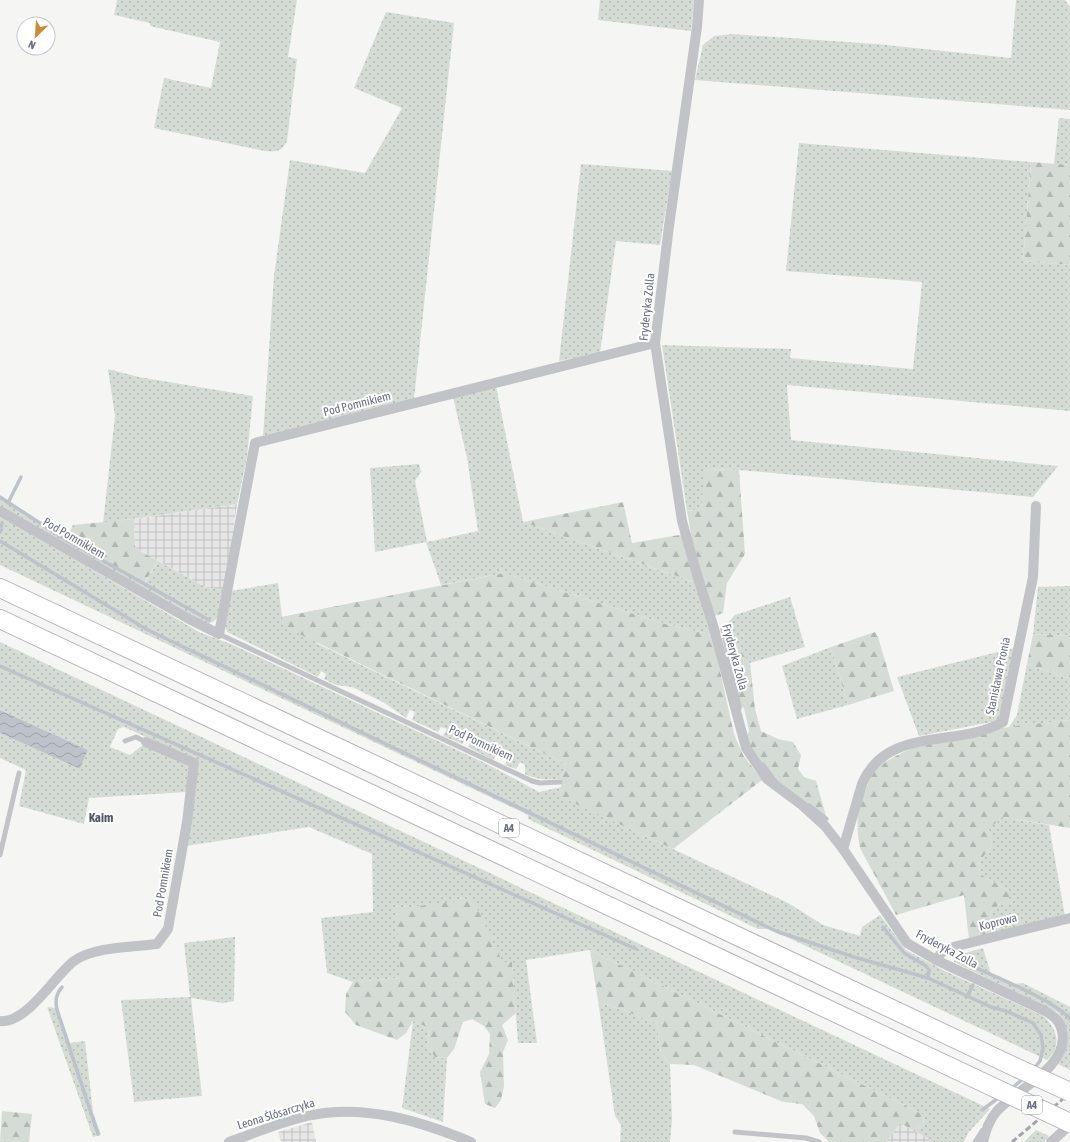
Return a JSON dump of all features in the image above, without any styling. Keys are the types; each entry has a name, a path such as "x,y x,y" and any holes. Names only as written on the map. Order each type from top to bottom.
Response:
{"highway":[{"name":"A4","path":"0,588 1070,1092"},
{"name":"A4","path":"0,619 1070,1124"}],"street":[{"name":"Fryderyka Zolla","path":"699,0 698,27 669,226 655,343 682,521 713,625 746,748 767,779 813,814 825,826 903,939 917,950 936,960 1040,1008 1055,1017 1060,1026 1063,1040 1062,1049 1054,1063 1003,1105 990,1121 983,1142"},
{"name":"Pod Pomnikiem","path":"0,511 189,619 219,634 255,442 655,343"},
{"name":"Stanisława Pronia","path":"842,849 862,784 871,767 879,759 890,752 913,743 982,730 1003,722 1034,578 1036,506"},
{"name":"Pod Pomnikiem","path":"0,1021 6,1022 24,1013 73,962 87,953 156,944 168,929 188,822 194,763 146,742"},
{"name":"Koprowa","path":"936,960 942,952 953,947 1070,918"},
{"name":"Leona Ślósarczyka","path":"229,1142 307,1116 341,1112 398,1117 471,1142"},
{"path":"1051,1142 1070,1124"}],"lane":[{"name":"Pod Pomnikiem","path":"219,634 532,781 540,783 560,782"},
{"path":"125,741 136,737 146,742"},
{"path":"0,855 19,774"},
{"path":"975,1142 990,1121"},
{"path":"735,1132 806,1138 819,1142"}],"shaded area":[{"path":"237,504 225,590 207,588 135,548 134,519"},
{"path":"312,1122 316,1142 281,1142 278,1132"},
{"path":"900,1123 913,1130 934,1142 886,1142"}],"green space":[{"path":"117,0 297,0 288,57 297,59 287,141 285,145 281,149 275,151 265,151 154,128 164,78 211,88 220,42 150,26 150,23 114,15"},
{"path":"600,0 694,0 691,31 598,20"},
{"path":"1016,0 1065,0 1070,7 1070,110 695,80 703,45 714,36 732,34 876,44 1011,58"},
{"path":"386,12 454,23 414,399 263,436 274,276 290,160 365,173 402,108 354,88"},
{"path":"1059,118 1070,119 1070,165 1054,164"},
{"path":"799,143 1031,162 1023,261 1070,265 1070,411 787,385 791,440 1058,466 1033,497 739,470 706,469 701,509 687,511 662,345 791,349 790,358 913,369 922,282 786,271"},
{"path":"1031,162 1070,165 1070,265 1023,261"},
{"path":"581,164 672,171 660,245 616,241 600,353 559,361"},
{"path":"108,369 139,377 253,396 247,457 237,504 103,523 115,416"},
{"path":"496,386 523,522 696,583 712,635 669,625 504,573 441,585 426,542 375,552 370,468 419,464 421,472 415,481 427,542 478,531 467,458 453,397"},
{"path":"705,469 739,470 745,554 727,583 723,613 715,616 705,586 523,522 623,502 632,543 691,533 687,511 701,509"},
{"path":"0,497 66,540 145,584 158,561 207,588 225,590 220,615 208,624 3,508 0,505"},
{"path":"0,516 201,633 231,644 487,764 539,792 561,787 562,797 788,903 823,925 860,936 862,927 880,915 906,950 945,971 1043,1016 1055,1032 1056,1043 1052,1055 1047,1060 770,929 758,929 528,819 528,815 0,565"},
{"path":"134,519 135,548 158,561 144,584 66,540 73,525"},
{"path":"504,573 669,625 712,635 734,734 743,755 762,780 673,849 561,797 561,779 566,764 283,626 282,617"},
{"path":"278,583 282,617 362,601 316,643 566,764 561,779 543,779 529,776 525,774 525,765 520,762 516,769 505,765 508,758 498,752 493,760 468,747 471,740 466,738 462,744 443,736 447,729 441,727 438,732 412,720 415,712 410,710 406,718 383,702 352,687 336,685 324,679 326,674 321,671 318,677 227,632 225,625 231,591"},
{"path":"1070,586 1070,636 1033,634 1038,587"},
{"path":"790,597 805,647 750,663 722,629 735,615"},
{"path":"722,629 750,663 755,709 761,731 778,739 793,742 801,755 798,769 804,777 816,781 827,819 776,781 750,748 747,736 749,731 744,708 740,706"},
{"path":"875,632 878,637 894,691 848,705 831,647"},
{"path":"1033,634 1070,636 1070,679 1027,664"},
{"path":"0,642 990,1109 968,1133 964,1142 934,1142 913,1130 923,1125 924,1115 590,950 526,960 537,1043 518,1043 512,962 401,978 353,982 327,973 321,918 373,912 372,854 309,827 186,846 199,762 124,727 118,729 110,747 130,755 143,745 191,767 187,792 89,798 84,824 19,806 26,770 0,758 0,733 80,769 88,750 0,710"},
{"path":"831,647 848,705 797,719 782,666"},
{"path":"1014,648 1007,709 997,721 919,736 897,677"},
{"path":"1027,664 1070,679 1070,720 1009,727 1017,715"},
{"path":"1070,720 1070,828 1002,817 989,829 992,846 978,863 980,874 1009,891 1009,902 998,905 990,913 992,926 991,934 969,940 964,895 896,915 860,848 858,840 857,823 859,807 864,792 875,770 893,757 915,747 940,740 968,733"},
{"path":"1002,817 1049,825 1065,916 991,934 992,926 990,913 998,905 1009,902 1009,891 980,874 978,863 992,846 989,829"},
{"path":"473,899 503,963 512,962 516,1013 502,1025 508,1040 503,1052 504,1086 501,1100 495,1108 485,1104 480,1072 489,1054 490,1034 484,1026 472,1019 463,1022 454,1049 447,1058 435,1057 428,1048 429,1028 413,1021 406,1033 397,1040 356,1025 345,1012 346,994 353,982 401,978 396,909"},
{"path":"235,937 234,1001 223,1003 191,998 202,1096 134,1102 121,1000 190,997 184,943"},
{"path":"983,948 991,974 1013,984 1023,983 1070,1007 1070,1070 1058,1064 1065,1051 1067,1038 1064,1024 1057,1012 954,962 954,956"},
{"path":"590,950 924,1115 923,1125 913,1130 900,1123 886,1142 829,1142 820,1133 814,1116 802,1104 783,1102 694,1065 670,1064 661,1054 657,1023 598,1001"},
{"path":"598,1001 657,1023 661,1054 670,1064 672,1120 670,1142 620,1142 621,1125 615,1116"},
{"path":"47,1007 58,1008 70,1043 85,1041 93,1112 101,1135 93,1137"},
{"path":"413,1021 429,1028 428,1048 435,1057 447,1058 443,1122 402,1108"},
{"path":"2,1111 32,1114 29,1142 0,1142"},
{"path":"1036,1130 1049,1136 1044,1142 1024,1142"}],"water":[{"path":"0,710 88,750 80,769 0,733"}],"waterway":[{"path":"8,503 21,477"},
{"path":"0,497 66,540 209,620"},
{"path":"0,532 2,523"},
{"path":"0,541 146,629 778,932 854,957 928,978 991,1007 1006,1011 1033,1023 1041,1035 1043,1048 1040,1061 1033,1070"},
{"path":"722,629 740,708"},
{"path":"0,666 636,949"},
{"path":"763,764 775,780"},
{"path":"809,805 827,819"},
{"path":"883,927 904,953 926,966 929,970 928,978"},
{"path":"960,961 1002,979 1036,996 1063,1012 1070,1019"},
{"path":"967,996 973,985"},
{"path":"62,987 56,997 57,1010 98,1134"},
{"path":"1011,1089 1024,1078"},
{"path":"982,1110 1001,1096"}],"railway":[{"path":"1012,1142 1070,1093"}],"district":[{"name":"Kaim","path":"101,817"}]}
